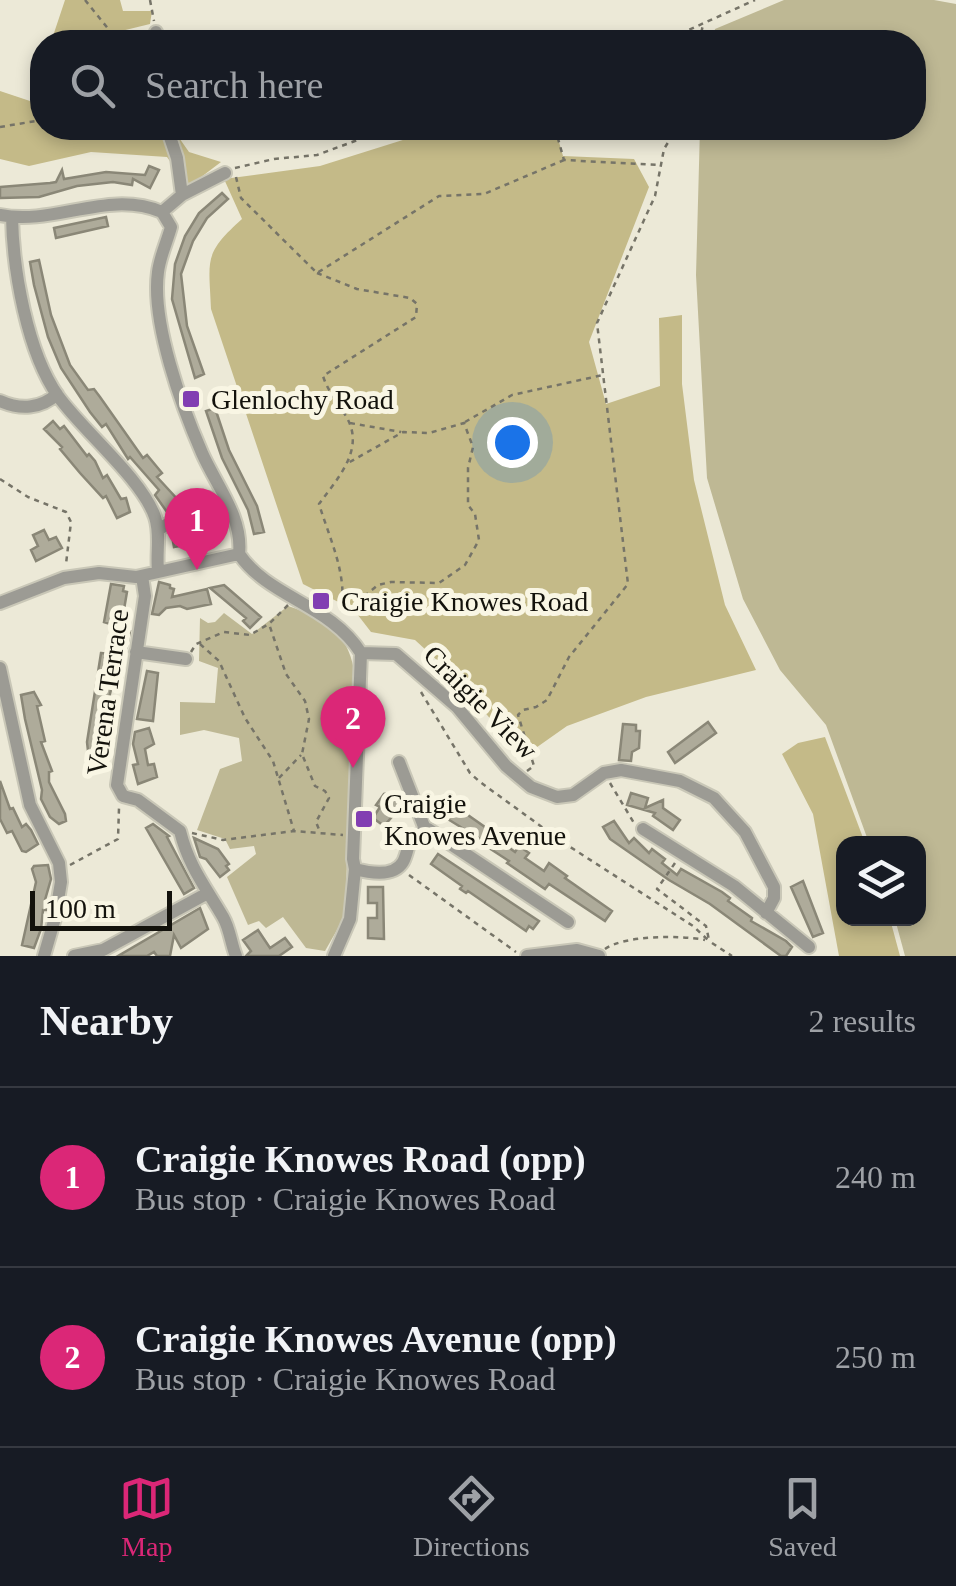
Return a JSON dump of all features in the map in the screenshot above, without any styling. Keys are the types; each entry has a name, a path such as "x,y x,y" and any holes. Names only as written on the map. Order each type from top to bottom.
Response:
{"street":[{"path":"171,140 182,195"},
{"path":"162,212 182,195 230,170"},
{"path":"158,570 154,513 57,394 42,364 24,306 6,216 47,215 111,203 162,212 171,227 160,261 156,293 166,348 201,452 234,518 239,554"},
{"path":"0,402 18,408 34,407 57,394"},
{"path":"158,530 209,498"},
{"path":"0,603 64,578 99,572 142,576 239,554"},
{"path":"239,554 293,597 339,626 361,653 356,869 348,927 334,956"},
{"name":"Verena Terrace","path":"142,576 145,596 117,771 119,792 163,816 181,834"},
{"path":"136,652 180,658"},
{"name":"Craigie View","path":"361,653 396,654 456,707 506,766 531,787 562,798 604,772"},
{"path":"0,668 30,805 55,852 60,870 55,918 44,956"},
{"path":"399,762 424,830"},
{"path":"604,772 621,770 680,781 724,807 745,832 774,887 774,898 766,912"},
{"path":"643,829 734,886 809,947"},
{"path":"356,869 396,869 412,838 424,830 568,922"},
{"path":"181,834 183,851 225,920 236,956"},
{"path":"74,956 103,950 206,894"},
{"path":"524,956 576,950 598,956"}],"path":[{"path":"86,0 110,30"},
{"path":"150,0 155,30"},
{"path":"689,30 755,0"},
{"path":"702,30 703,24"},
{"path":"0,127 30,122"},
{"path":"339,626 342,575 319,504 348,463 354,441 350,423 323,376 416,317 417,304 410,298 357,290 317,272 241,198 230,170 252,162 317,155 358,140"},
{"path":"558,140 564,160"},
{"path":"520,778 534,766 518,716 522,710 536,708 547,700 570,657 628,584 598,324 655,196 669,140"},
{"path":"317,272 438,196 484,194 564,160 660,165"},
{"path":"350,423 429,433 464,423 512,395 606,374"},
{"path":"343,601 362,598 378,585 391,582 438,583 465,564 479,540 475,514 468,506 468,468 473,448 464,423"},
{"path":"348,463 403,432"},
{"path":"0,479 28,497 66,512 71,522 64,578"},
{"path":"180,658 196,644 224,632 250,636 269,624 293,597"},
{"path":"269,624 286,674 305,701 310,718 302,754 279,778"},
{"path":"200,644 219,661 245,718 273,761 294,831"},
{"path":"412,668 427,706 470,773 564,843 693,926 732,956"},
{"path":"302,754 316,786 328,798 316,822 320,832"},
{"path":"604,772 626,812 643,829"},
{"path":"60,870 118,839 119,792"},
{"path":"181,834 223,840 294,831 354,836"},
{"path":"681,854 658,890 706,926 710,942"},
{"path":"409,875 524,956"},
{"path":"598,956 620,942 686,936 710,942"}],"shaded area":[{"path":"65,0 120,0 123,11 152,11 150,24 125,30 55,30"},
{"path":"784,0 934,0 956,4 956,956 905,956 897,926 926,926 926,836 866,836 826,725 780,670 743,599 707,478 696,275 700,140 926,140 926,30 715,30"},
{"path":"0,91 30,101 30,140 181,140 189,152 221,162 188,187 167,157 91,152 29,166 0,159"},
{"path":"403,140 558,140 563,156 634,159 649,187 589,342 606,404 660,386 659,318 682,315 682,384 694,480 725,605 756,670 646,697 567,726 523,757 452,674 415,640 371,632 354,610 303,584 211,309 210,279 215,250 242,219 224,179 320,166"},
{"path":"288,606 332,628 346,645 354,670 345,916 325,951 306,948 283,917 266,928 259,921 248,925 227,877 256,854 254,846 230,849 225,839 197,830 220,769 242,761 239,738 204,730 180,735 180,702 215,703 218,668 199,661 200,618 215,622 224,613 252,634"},
{"path":"825,737 862,836 836,836 836,926 892,926 900,956 839,956 813,814 782,754 798,743"}],"building":[{"path":"149,166 159,170 150,188 133,179 132,185 113,182 77,186 39,197 0,198 0,187 56,182 62,170 64,179 106,172 145,175"},
{"path":"222,193 228,199 207,218 193,241 181,274 187,326 204,374 195,378 172,299 175,264 199,213"},
{"path":"106,217 108,226 56,238 54,228"},
{"path":"39,260 51,315 70,365 88,390 94,389 143,458 147,455 162,473 157,477 179,501 167,512 155,495 159,490 128,459 106,424 102,427 61,368 34,285 30,262"},
{"path":"215,408 229,450 257,506 264,532 254,534 248,510 222,458 206,411"},
{"path":"53,421 60,429 64,426 89,454 103,478 107,475 121,499 126,498 130,512 117,518 106,496 103,498 44,429"},
{"path":"210,524 217,539 174,547 172,536 176,531"},
{"path":"44,530 49,540 56,537 62,548 36,561 31,550 38,546 33,535"},
{"path":"159,582 174,589 172,597 207,589 211,604 166,608 159,615 152,614"},
{"path":"111,584 124,586 123,591 127,592 121,627 130,631 126,652 114,651 114,625 104,622"},
{"path":"224,585 261,617 250,628 243,621 246,618 210,588"},
{"path":"101,653 120,655 105,715 109,719 102,753 88,751 87,742"},
{"path":"147,671 158,673 153,721 137,719"},
{"path":"34,692 41,705 37,706 45,741 41,742 52,771 49,782 65,814 66,821 59,824 50,817 41,799 25,719 21,695"},
{"path":"708,722 716,733 675,763 668,752"},
{"path":"623,724 636,725 636,731 640,731 639,748 632,752 631,761 619,760"},
{"path":"149,728 154,744 145,749 148,765 154,764 157,777 138,784 133,765 138,764 133,744 135,732"},
{"path":"0,781 10,809 13,808 22,827 26,824 31,830 38,844 26,852 12,831 7,833 0,819"},
{"path":"395,792 396,801 402,805 384,826 373,818 380,807 376,805 384,794"},
{"path":"631,793 648,798 645,808 663,800 663,808 680,820 673,830 653,816 655,813 627,805"},
{"path":"455,806 495,834 507,830 500,841 515,852 519,846 529,853 525,858 544,871 549,863 567,876 612,911 605,921 549,884 545,889 485,842 446,818"},
{"path":"614,821 629,843 634,838 649,853 652,849 665,859 662,863 677,875 681,869 722,892 751,921 786,941 792,947 786,956 610,839 603,827"},
{"path":"153,824 169,836 194,888 184,894 146,828"},
{"path":"194,838 218,849 229,870 220,877 200,857"},
{"path":"438,854 539,921 526,931 466,893 431,864"},
{"path":"48,865 48,901 34,948 22,945 36,882 32,869"},
{"path":"803,881 823,933 813,937 791,887"},
{"path":"368,887 383,887 384,939 368,938 368,918 377,918 377,903 368,903"},
{"path":"200,908 208,929 181,948 174,935 170,956 157,956 154,952 147,956 118,956"},
{"path":"258,930 270,948 285,938 292,947 279,956 246,956 251,951 243,940"}],"place":[{"name":"Glenlochy Road","path":"191,399"},
{"name":"Craigie Knowes Road (opp)","path":"197,570"},
{"name":"Craigie Knowes Road","path":"321,601"},
{"name":"Craigie Knowes Avenue (opp)","path":"353,768"},
{"name":"Craigie Knowes Avenue","path":"364,819"}]}
